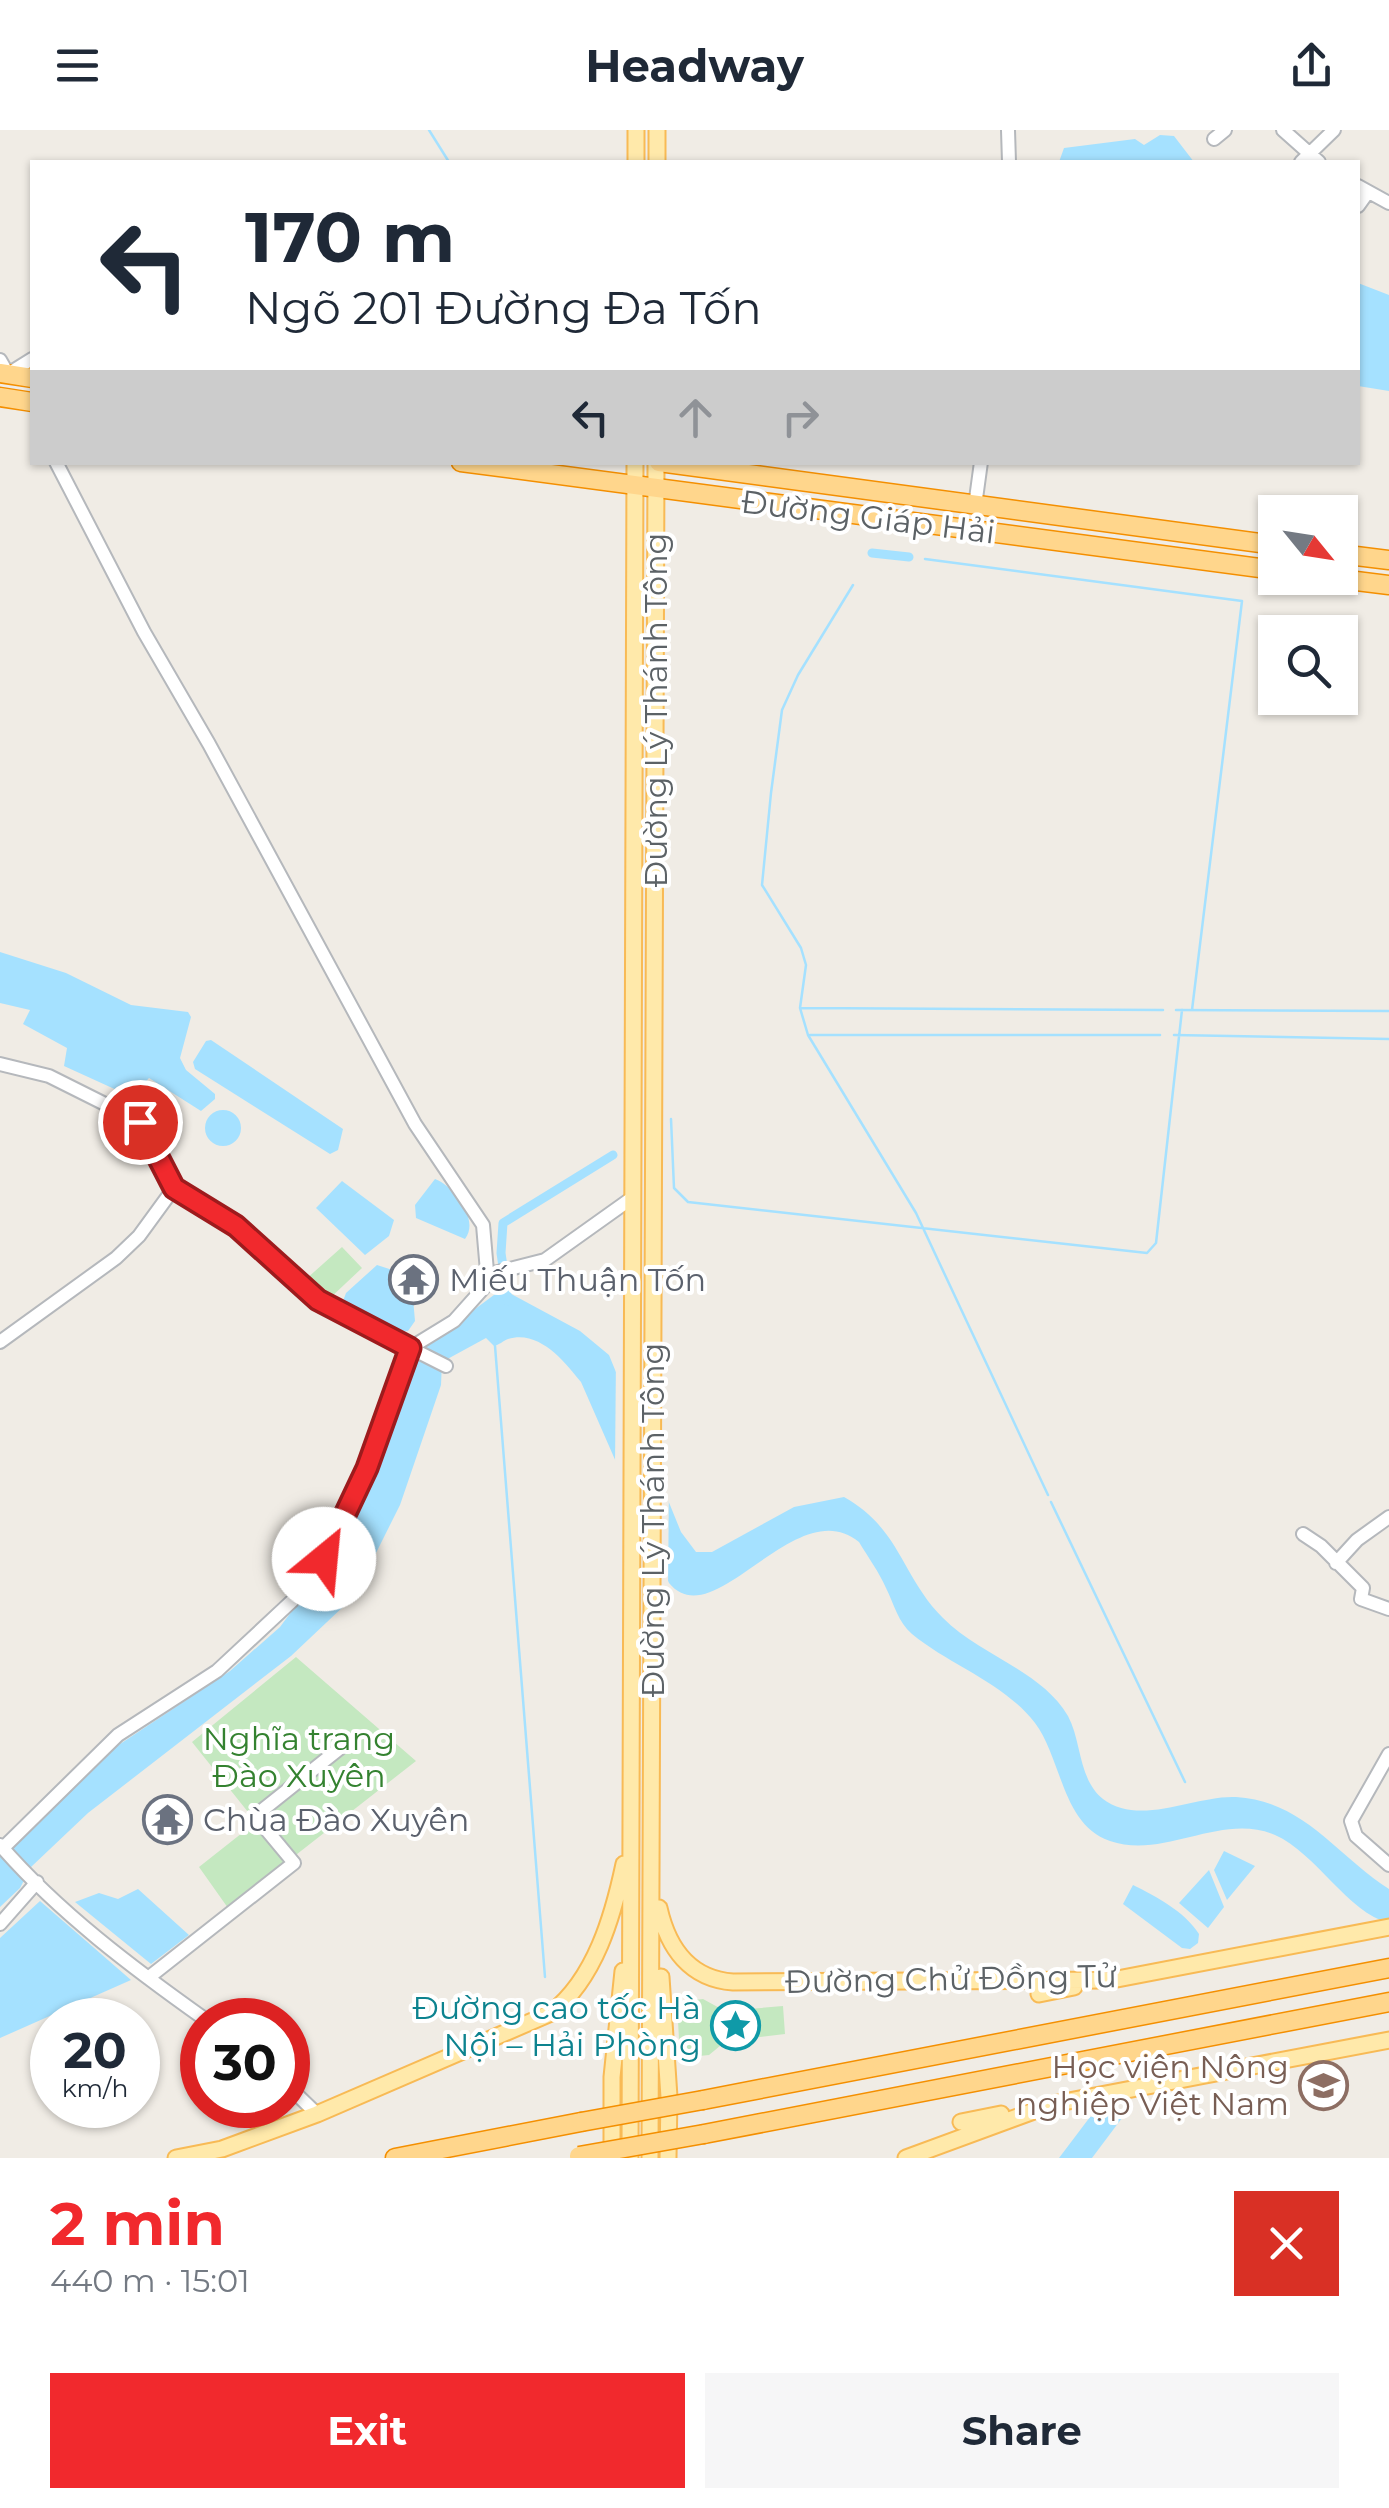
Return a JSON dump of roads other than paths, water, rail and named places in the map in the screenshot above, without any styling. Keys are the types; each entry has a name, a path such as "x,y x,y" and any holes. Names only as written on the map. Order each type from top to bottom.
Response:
{"highway":[{"path":"3,369 30,377"},
{"path":"3,369 15,399"},
{"name":"Đường Giáp Hải","path":"483,465 1258,568"},
{"name":"Đường Giáp Hải","path":"680,465 1258,543"},
{"path":"998,534 1002,510"},
{"path":"1358,556 1389,560"},
{"path":"1358,581 1389,585"},
{"path":"395,2158 1389,1968"},
{"path":"575,2157 1389,2002"}],"main road":[{"path":"636,130 636,160"},
{"path":"657,130 657,160"},
{"name":"Đường Lý Thánh Tông","path":"630,2158 635,465"},
{"name":"Đường Lý Thánh Tông","path":"650,2158 658,465"},
{"path":"632,1172 654,1172"},
{"path":"631,1752 652,1751"},
{"path":"222,2148 317,2114 543,2016 564,2001 609,1924 630,1836"},
{"name":"Đường Chử Đồng Tử","path":"652,1859 658,1905 670,1944 692,1968 719,1980 1112,1980 1382,1928"},
{"path":"612,2158 615,2036 620,1980 630,1942"},
{"path":"652,1944 659,1967 664,2018 668,2158"},
{"path":"1039,1994 1112,1980"},
{"path":"961,2122 1389,2040"},
{"path":"906,2158 1053,2104"},
{"path":"176,2158 291,2136"}],"street":[{"path":"1008,130 1009,160"},
{"path":"1284,130 1310,160 1334,130"},
{"path":"1363,188 1389,203"},
{"path":"3,369 30,359"},
{"path":"58,465 144,632 415,1124 483,1224 493,1273 468,1308 412,1349 353,1502 324,1559 292,1601 217,1672 118,1736 1,1846 34,1880 180,2001"},
{"path":"975,506 981,465"},
{"path":"0,1064 50,1076 140,1122 174,1188 236,1226 318,1300 446,1366"},
{"path":"0,1342 30,1316 94,1278 139,1236 174,1188"},
{"path":"493,1273 545,1260 632,1198"},
{"path":"1336,1563 1357,1540 1389,1517"},
{"path":"1303,1534 1364,1588 1361,1600 1389,1609"},
{"path":"148,1978 294,1862 254,1816 344,1745"},
{"path":"1389,1754 1351,1821 1356,1836 1389,1865"},
{"path":"0,1924 34,1880"},
{"path":"310,2107 317,2114"}],"water":[{"path":"1160,135 1174,136 1192,160 1060,160 1064,148 1135,139 1144,145"},
{"path":"1360,284 1389,295 1389,391 1360,386"},
{"path":"0,952 66,973 131,1005 188,1012 191,1017 180,1058 186,1070 215,1094 215,1099 201,1111 149,1078 132,1097 64,1066 67,1048 23,1024 30,1010 0,1003"},
{"path":"211,1040 343,1129 338,1150 330,1154 195,1069 193,1062 206,1041"},
{"path":"223,1110 236,1115 241,1128 236,1141 223,1146 210,1141 205,1128 210,1115"},
{"path":"435,1179 463,1204 469,1223 465,1239 416,1218 415,1205"},
{"path":"342,1181 394,1220 389,1236 365,1255 316,1208"},
{"path":"377,1265 411,1276 415,1321 408,1331 400,1332 343,1301 346,1293"},
{"path":"502,1289 580,1331 609,1355 681,1532 696,1552 712,1552 794,1507 844,1497 878,1524 943,1618 1042,1686 1056,1700 1068,1716 1089,1781 1103,1799 1134,1810 1236,1797 1281,1808 1319,1832 1389,1889 1389,1923 1360,1908 1304,1855 1275,1835 1255,1829 1234,1829 1151,1845 1130,1845 1094,1833 1072,1806 1035,1723 1008,1696 907,1629 859,1542 835,1531 809,1534 709,1592 688,1595 669,1583 581,1382 550,1349 519,1337 494,1346 486,1338 442,1362 441,1385 400,1505 365,1575 345,1605 291,1656 88,1813 31,1867 20,1888 0,1907 0,1856 105,1754 230,1671 280,1627 329,1561 356,1511 413,1355"},
{"path":"1224,1851 1255,1866 1227,1900 1214,1870"},
{"path":"1209,1870 1224,1907 1208,1928 1179,1903"},
{"path":"1133,1885 1186,1918 1199,1934 1198,1943 1190,1949 1182,1948 1123,1904"},
{"path":"138,1889 189,1935 151,1964 75,1902 99,1893 118,1899"},
{"path":"40,1901 131,1980 90,1998 30,1998 30,2025 0,2038 0,1938"},
{"path":"1128,2110 1092,2158 1059,2158 1090,2117"}],"waterway":[{"path":"429,130 448,160"},
{"path":"872,553 909,557"},
{"path":"925,559 1242,601 1192,1010"},
{"path":"853,585 798,675 782,710 762,885 801,948 806,965 800,1008 808,1035 916,1213 1048,1495"},
{"path":"801,1008 1163,1010"},
{"path":"1176,1010 1389,1011"},
{"path":"671,1119 674,1188 688,1202 1147,1253 1156,1243 1182,1010"},
{"path":"810,1035 1160,1035"},
{"path":"1174,1035 1389,1039"},
{"path":"508,1301 501,1253 503,1223 613,1155"},
{"path":"495,1346 545,1977"},
{"path":"1051,1502 1185,1782"}],"place":[{"name":"Miếu Thuận Tốn","path":"414,1280"},
{"name":"Chùa Đào Xuyên","path":"168,1820"},
{"name":"Đường cao tốc Hà Nội – Hải Phòng","path":"736,2026"},
{"name":"Học viện Nông nghiệp Việt Nam","path":"1324,2085"}],"park label":[{"name":"Nghĩa trang Đào Xuyên","path":"299,1758"}]}
